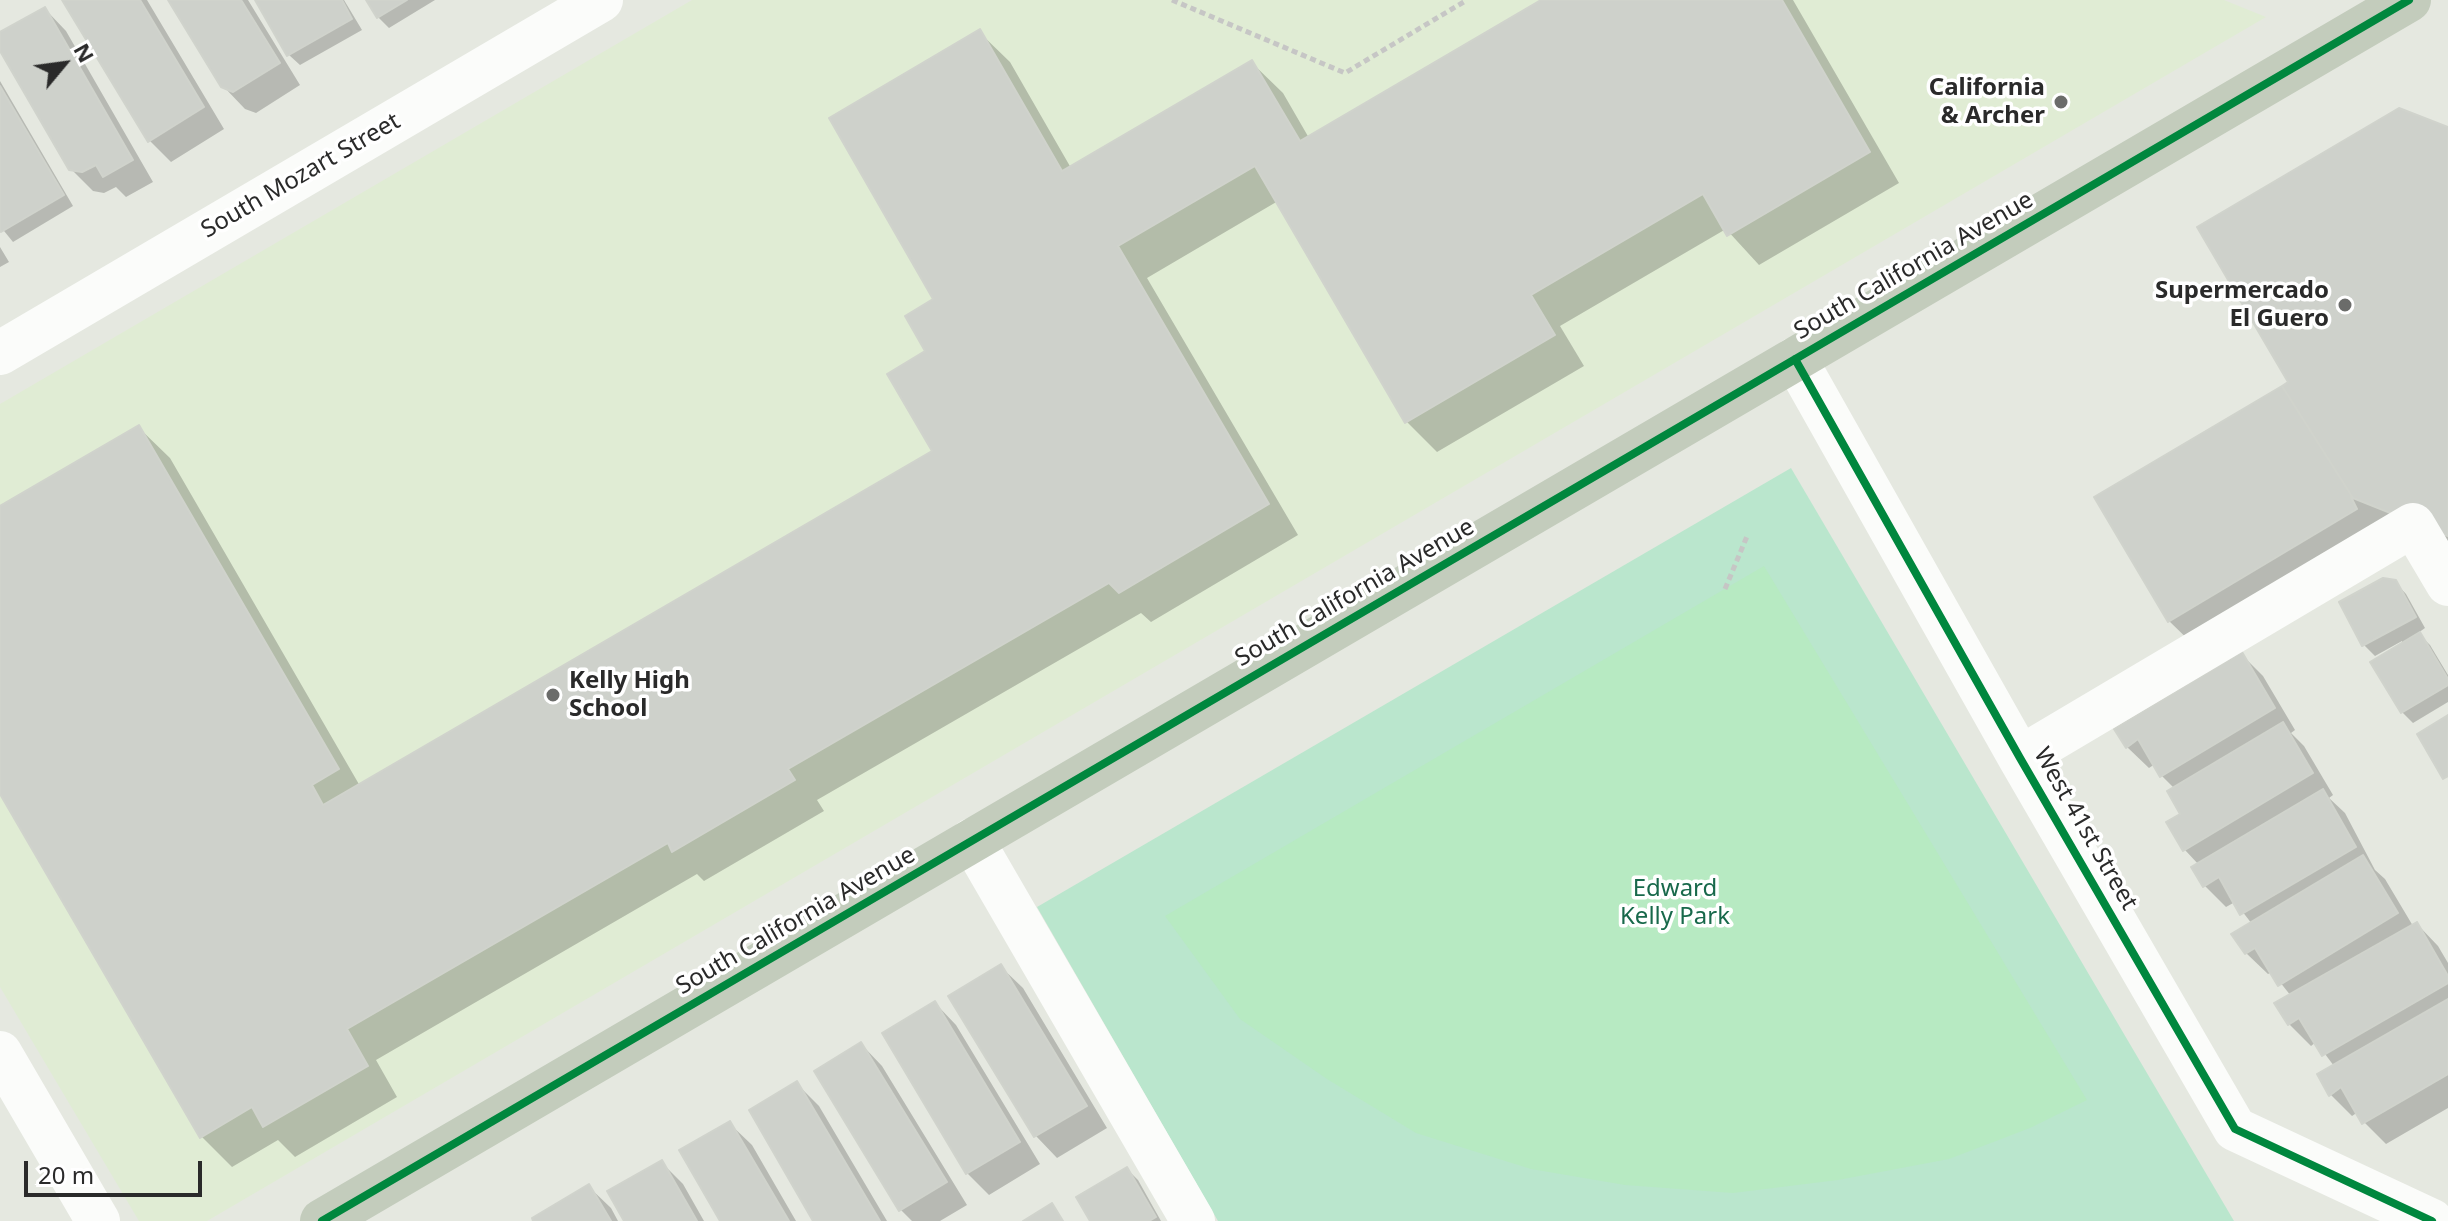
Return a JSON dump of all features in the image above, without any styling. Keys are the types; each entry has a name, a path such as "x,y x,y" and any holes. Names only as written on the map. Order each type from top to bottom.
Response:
{"main road":[{"name":"South California Avenue","path":"322,1221 2409,0"}],"street":[{"name":"South Mozart Street","path":"0,353 601,0"},
{"name":"West 41st Street","path":"1795,359 2020,758 2235,1129 2432,1221"},
{"path":"2020,758 2413,525 2448,584"},
{"path":"972,840 1193,1221"},
{"path":"0,1053 98,1221"}],"path":[{"path":"1172,0 1345,73 1467,0"},
{"path":"1725,589 1748,534"}],"shaded area":[{"name":"Kelly High School","path":"692,0 2224,0 2266,17 207,1221 139,1221 0,987 0,404"}],"green space":[{"name":"Edward Kelly Park","path":"1791,468 2234,1221 1218,1221 1037,907"},
{"name":"Edward Kelly Park","path":"1764,566 2087,1100 2030,1128 1949,1159 1838,1180 1733,1193 1625,1185 1531,1169 1416,1133 1327,1079 1240,1019 1165,916"}],"building":[{"path":"62,0 140,0 204,107 148,142"},
{"path":"168,0 241,0 280,63 233,92 221,87"},
{"path":"255,0 342,0 352,19 287,56"},
{"path":"366,0 407,0 377,18"},
{"name":"Kelly High School","path":"1541,0 1782,0 1870,152 1727,236 1703,194 1531,295 1555,335 1405,423 1255,166 1118,246 1269,504 1119,593 1109,583 788,769 795,780 672,852 668,843 347,1029 368,1066 263,1127 252,1107 200,1138 0,794 0,506 139,425 339,769 312,785 323,805 932,451 887,374 925,351 905,316 933,299 829,118 980,29 1062,171 1252,60 1300,141"},
{"path":"45,7 133,160 103,177 96,165 82,172 69,170 0,51 0,32"},
{"path":"0,86 64,195 1,232 0,230"},
{"name":"Supermercado El Guero","path":"2399,108 2448,127 2448,536 2353,498 2282,386 2288,382 2197,227"},
{"path":"2282,386 2357,509 2168,622 2094,497"},
{"path":"2383,578 2396,580 2416,617 2362,646 2339,602"},
{"path":"2420,632 2448,679 2448,685 2401,713 2370,662"},
{"path":"2242,652 2275,708 2160,777 2138,739 2126,748 2114,729"},
{"path":"2448,715 2448,776 2443,779 2417,734"},
{"path":"2283,722 2313,773 2183,851 2166,822 2180,814 2167,791"},
{"path":"2323,789 2356,847 2240,915 2219,877 2203,887 2191,867"},
{"path":"2363,855 2398,913 2278,986 2255,948 2245,954 2231,934"},
{"path":"2417,922 2448,976 2448,983 2322,1056 2299,1018 2288,1025 2274,1003"},
{"path":"1001,964 1087,1106 1034,1137 948,996"},
{"path":"2448,999 2448,1074 2362,1124 2341,1087 2329,1096 2317,1074"},
{"path":"935,1001 1020,1142 966,1174 882,1033"},
{"path":"861,1042 947,1182 899,1211 814,1071"},
{"path":"797,1081 880,1221 813,1221 749,1110"},
{"path":"730,1121 789,1221 720,1221 679,1150"},
{"path":"662,1160 697,1221 624,1221 607,1191"},
{"path":"1127,1167 1156,1217 1149,1221 1090,1221 1076,1197"},
{"path":"589,1184 611,1221 533,1221 532,1218"},
{"path":"1052,1203 1063,1221 1023,1221"}],"cycle path":[{"path":"322,1221 2409,0"},
{"path":"1795,359 2020,758 2235,1129 2432,1221"}],"place":[{"name":"California & Archer","path":"2061,102"},
{"name":"Supermercado El Guero","path":"2345,305"},
{"name":"Kelly High School","path":"553,695"}]}
